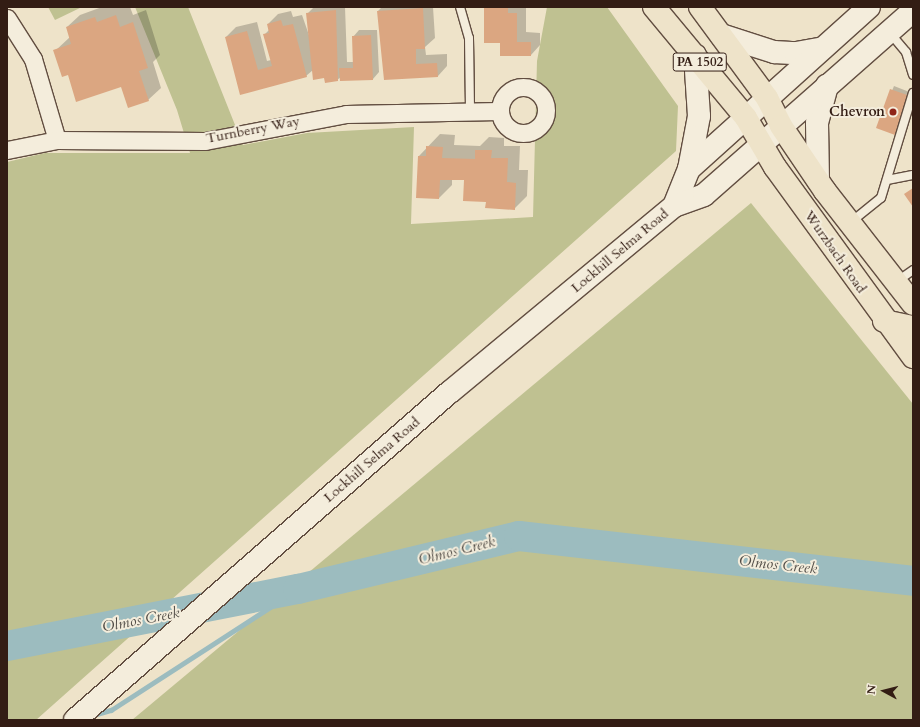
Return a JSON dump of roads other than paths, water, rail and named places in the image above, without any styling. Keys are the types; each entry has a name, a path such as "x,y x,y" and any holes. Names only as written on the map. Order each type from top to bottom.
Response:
{"main road":[{"name":"PA 1502","path":"654,7 746,118 760,145"},
{"name":"PA 1502","path":"700,7 722,34 767,98 781,126"},
{"name":"Lockhill Selma Road","path":"674,206 689,168 822,48 870,7"},
{"name":"Lockhill Selma Road","path":"75,720 305,519 674,206 704,194 913,11"},
{"path":"722,34 774,52 796,53 822,48"},
{"path":"689,168 699,116 695,55"},
{"path":"818,180 817,123 828,84"},
{"name":"Wurzbach Road","path":"781,126 849,224 913,304"},
{"name":"Wurzbach Road","path":"760,145 884,321 913,357"},
{"path":"884,321 913,327"}],"street":[{"path":"7,18 33,59 57,140"},
{"name":"Turnberry Way","path":"7,150 57,140 205,141 320,117 499,111"}],"lane":[{"path":"460,7 468,38 470,113"},
{"path":"889,32 906,52 911,64 913,75"},
{"path":"849,224 881,198 913,94"},
{"path":"887,180 913,175"},
{"path":"896,283 913,270"}],"waterway":[{"name":"Olmos Creek","path":"7,646 298,589 519,536 913,581"},
{"path":"93,715 111,710 298,589"}],"place":[{"name":"Chevron","path":"893,112"}]}
